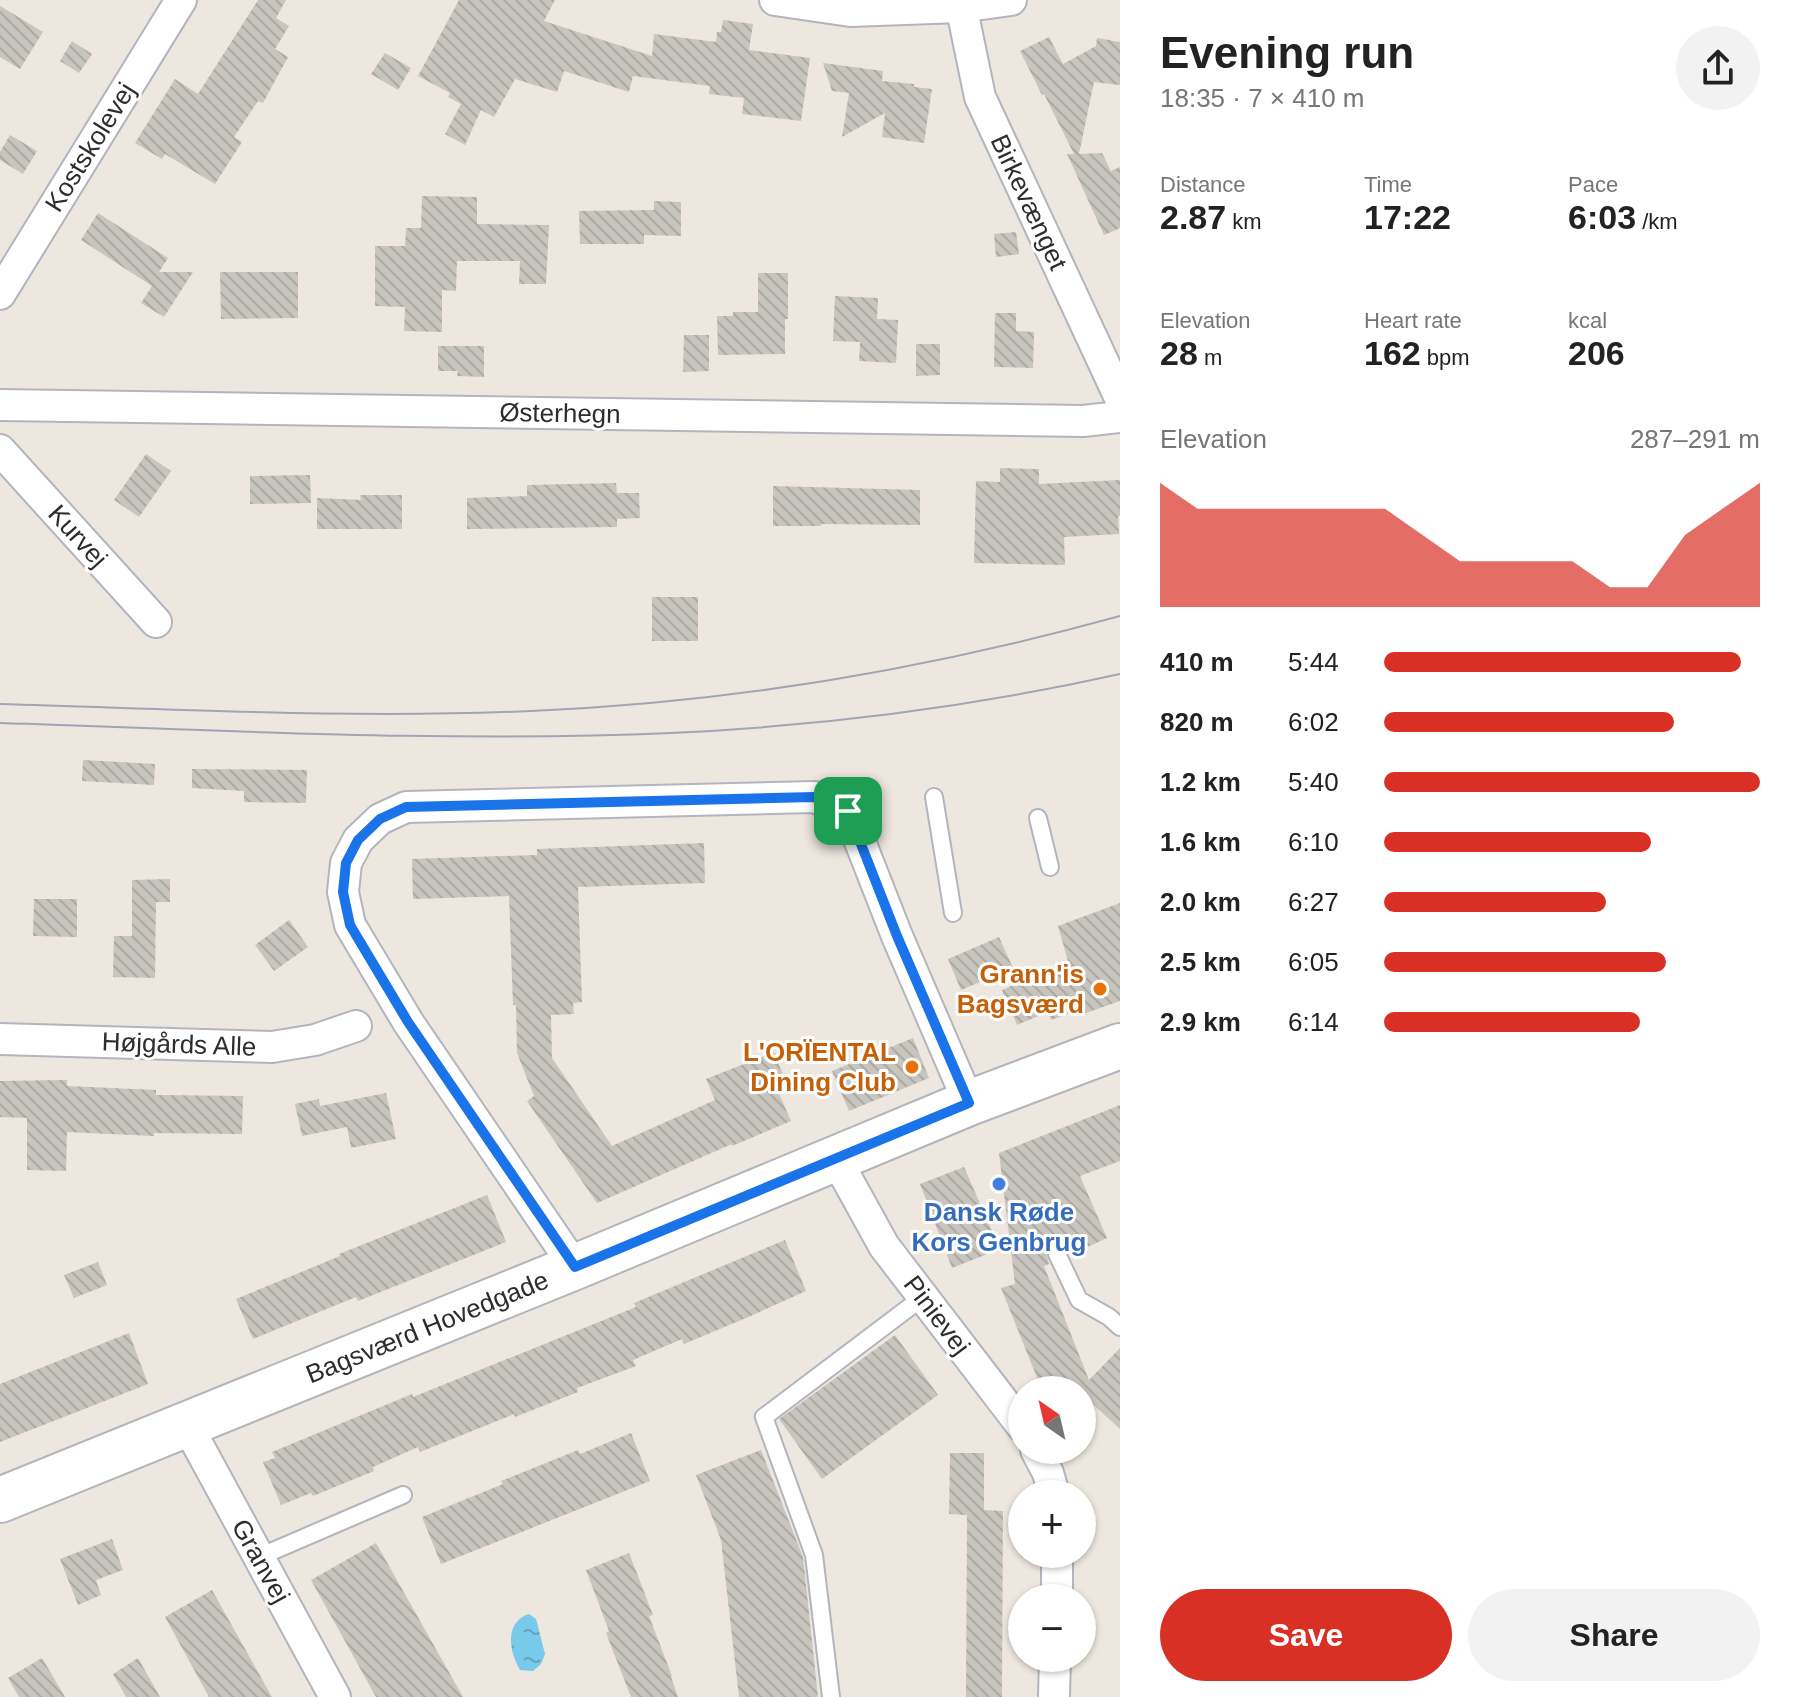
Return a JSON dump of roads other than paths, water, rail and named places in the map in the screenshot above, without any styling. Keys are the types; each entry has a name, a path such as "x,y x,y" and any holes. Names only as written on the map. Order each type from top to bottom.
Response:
{"street":[{"name":"Kostskolevej","path":"0,294 181,0"},
{"path":"775,0 850,11 1011,0"},
{"name":"Birkevænget","path":"960,4 980,97 1120,398"},
{"name":"Østerhegn","path":"0,405 1083,421 1120,417"},
{"name":"Kurvej","path":"0,450 156,622"},
{"path":"575,1267 408,1022 350,925 343,892 346,863 358,840 380,819 406,807 814,797 848,811 897,936 969,1103"},
{"name":"Højgårds Alle","path":"0,1039 272,1047 315,1040 356,1026"},
{"name":"Bagsværd Hovedgade","path":"0,1500 969,1103 1120,1046"},
{"name":"Pinievej","path":"836,1159 884,1246 1008,1408"},
{"name":"Granvej","path":"187,1425 335,1697"},
{"path":"1054,1697 1055,1672"}],"lane":[{"path":"934,797 953,913"},
{"path":"1038,818 1050,867"},
{"path":"1057,1254 1079,1300 1120,1327"},
{"path":"831,1697 814,1555 764,1417 923,1297"},
{"path":"259,1557 403,1495"}],"water":[{"path":"529,1614 536,1619 545,1654 541,1664 533,1671 520,1670 511,1646 512,1630 521,1618"}],"tram line":[{"path":"0,704 398,714 606,707 754,691 902,667 1120,616"},
{"path":"0,723 419,736 671,733 897,713 1009,696 1120,674"}],"place":[{"name":"Grann'is Bagsværd","path":"1100,989"},
{"name":"L'ORÏENTAL Dining Club","path":"912,1067"},
{"name":"Dansk Røde Kors Genbrug","path":"999,1184"}]}
